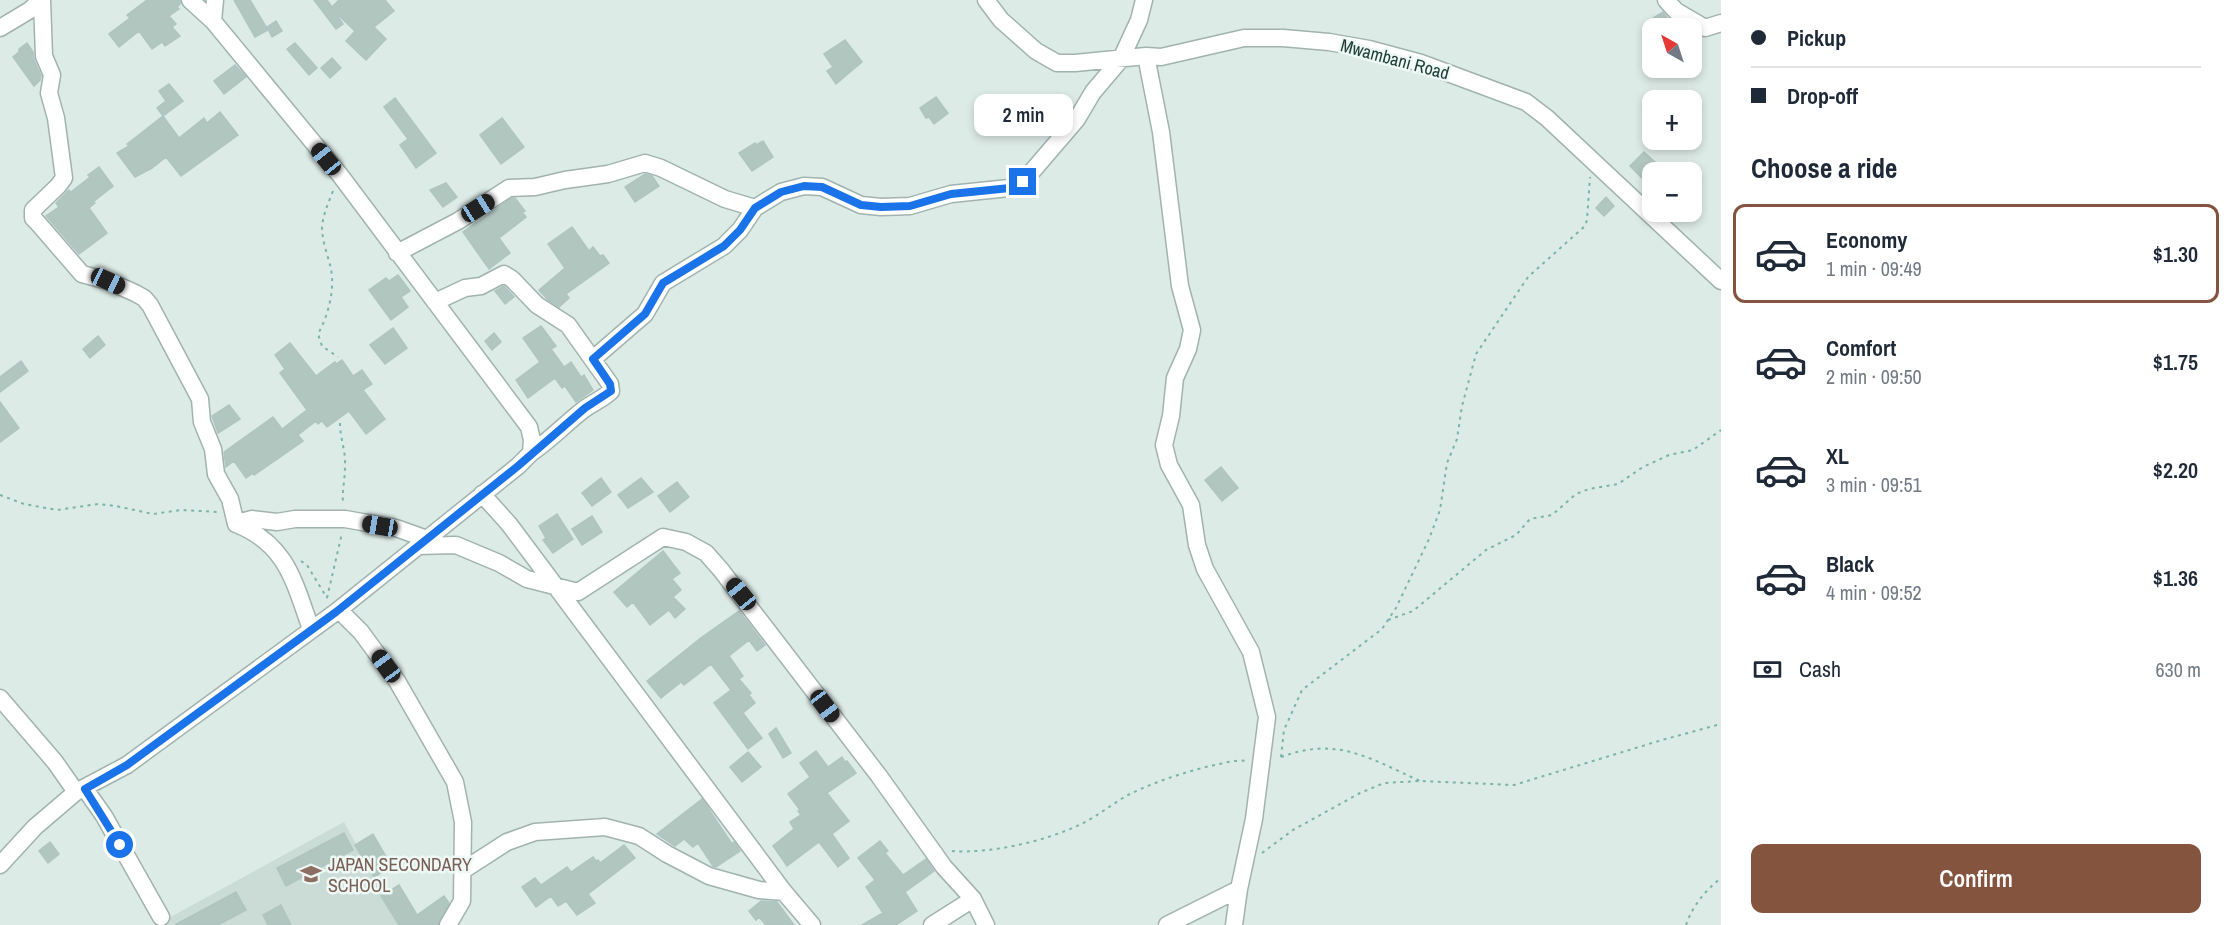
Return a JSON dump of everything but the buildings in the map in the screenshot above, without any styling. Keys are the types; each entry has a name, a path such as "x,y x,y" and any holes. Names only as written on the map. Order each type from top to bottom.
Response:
{"street":[{"path":"0,28 42,0"},
{"path":"42,0 44,56 52,75 50,93 56,118 64,178 33,210 33,218 82,274 108,281 135,293 150,305 200,399 202,422 213,449 216,474 230,499 236,524"},
{"path":"190,0 213,21 340,175 529,427 532,440 531,453"},
{"path":"213,21 215,0"},
{"path":"593,359 645,314 663,283 724,246 740,230 755,208 781,192 804,186 822,187 861,205 910,206 951,194 1010,188 1023,182 1077,119 1093,92 1121,59 1139,20 1144,0"},
{"path":"1666,0 1676,11 1705,28 1721,23"},
{"name":"Mwambani Road","path":"985,1 1001,20 1036,51 1057,63 1146,56 1161,57 1244,38 1283,38 1329,42 1369,49 1421,63 1526,102 1592,160 1721,281"},
{"path":"1146,56 1161,132 1180,286 1192,330 1188,349 1174,378 1171,416 1164,446 1169,465 1191,505 1197,545 1205,569 1251,652 1267,717 1263,764 1234,925"},
{"path":"398,253 459,221 508,188 535,187 608,174 645,163 661,168 725,199 755,208"},
{"path":"0,865 35,827 81,790 127,765 339,610 531,453 548,442 585,408 611,391 610,384 568,325 537,305 512,279 504,274 481,286 465,288 435,302"},
{"path":"482,494 509,524 784,892 812,925"},
{"path":"236,524 252,519 277,522 295,519 345,519 396,528 422,543 456,545 499,562 527,579 555,588 578,592 663,537 686,542 706,553 741,594 879,776 944,867 973,899 986,925"},
{"path":"236,524 249,529 278,550 289,570 311,629"},
{"path":"339,610 361,632 397,681 455,782 463,822 462,901 448,925"},
{"path":"0,698 104,816 161,916"},
{"path":"462,871 507,842 535,832 605,827 639,836 709,876 759,890 784,892"},
{"path":"1167,925 1239,889"},
{"path":"932,925 973,899"}],"path":[{"path":"1420,781 1350,751 1316,747 1281,757 1284,730 1302,690 1382,629 1388,620 1429,539 1440,510 1448,463 1457,439 1462,406 1476,354 1528,277 1585,226 1592,160"},
{"path":"338,357 322,346 318,334 325,321 330,300 332,272 322,231 324,211 340,175"},
{"path":"1388,620 1413,611 1486,550 1516,535 1530,519 1552,515 1576,494 1618,484 1643,467 1669,454 1693,450 1721,430"},
{"path":"0,495 24,504 57,510 98,504 153,514 181,510 222,513 236,524"},
{"path":"1244,869 1293,830 1360,793 1384,783 1420,781 1514,785 1721,724"},
{"path":"931,849 961,852 1018,846 1058,834 1081,824 1128,796 1184,772 1240,760 1263,764"},
{"path":"1686,925 1690,912 1705,892 1721,878"}],"shaded area":[{"name":"JAPAN SECONDARY SCHOOL","path":"344,822 400,925 156,925"}],"place":[{"name":"JAPAN SECONDARY SCHOOL","path":"311,874"}],"route":[{"path":"120,845 104,816 85,789 127,765 336,612 518,466 531,453 548,442 585,408 606,396 611,391 610,384 593,359 645,314 663,283 724,246 740,230 755,208 781,192 804,186 822,187 861,205 881,207 910,206 951,194 1010,188 1023,182"}]}
